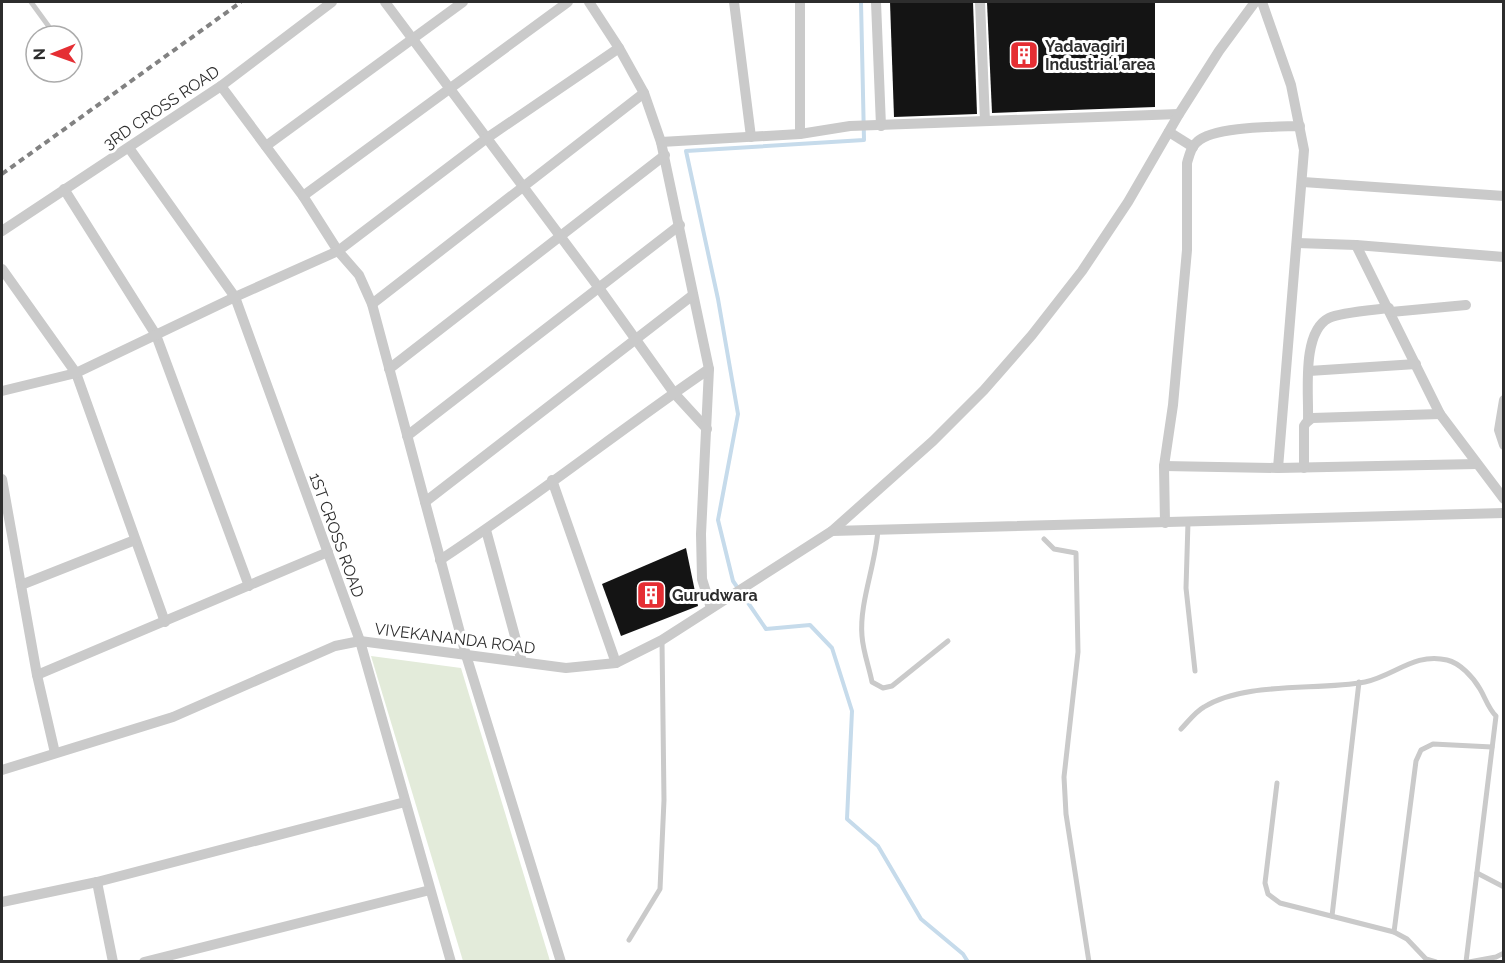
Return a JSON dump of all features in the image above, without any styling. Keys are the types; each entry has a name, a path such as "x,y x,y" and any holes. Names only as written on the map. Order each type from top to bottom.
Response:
{"street":[{"name":"3RD CROSS ROAD","path":"2,231 221,86 332,2"},
{"path":"385,2 561,236 674,393 706,429"},
{"path":"266,146 463,2"},
{"path":"303,196 568,2"},
{"path":"589,2 619,48 644,93 665,142 665,155 710,369 701,534 702,579 711,608"},
{"path":"734,2 752,137"},
{"path":"800,2 800,134"},
{"path":"876,2 878,126"},
{"path":"980,2 986,121"},
{"name":"VIVEKANANDA ROAD","path":"2,770 172,717 335,646 360,641 566,668 616,663 663,640 832,531 933,441 984,390 1082,272 1128,202 1219,51 1255,2"},
{"path":"1262,2 1291,85 1304,150 1278,468"},
{"path":"2,391 76,373 338,251 487,138 619,48"},
{"path":"221,86 303,196 338,251 359,275 372,304 466,655 561,962"},
{"path":"372,304 644,93"},
{"path":"665,142 800,134 850,126 1179,114"},
{"path":"1165,523 1164,465 1173,405 1187,250 1187,163 1190,153 1197,141 1210,136 1245,128 1300,126"},
{"path":"1169,132 1193,147"},
{"name":"1ST CROSS ROAD","path":"129,148 235,297 360,641 451,962"},
{"path":"389,369 665,155"},
{"path":"1303,182 1503,196"},
{"path":"64,189 156,334 249,586"},
{"path":"407,436 680,225"},
{"path":"1297,243 1356,245 1503,257"},
{"path":"1356,245 1440,414 1503,499"},
{"path":"2,269 76,373 165,622"},
{"path":"425,502 693,295"},
{"path":"1304,468 1304,426 1308,420 1311,341 1318,327 1330,318 1390,310 1466,305"},
{"path":"1309,371 1416,364"},
{"path":"440,560 486,530 552,480 710,369"},
{"path":"1503,400 1499,429 1503,445"},
{"path":"1308,420 1440,414"},
{"path":"1164,465 1304,468 1477,464"},
{"path":"2,479 37,675 55,753"},
{"path":"552,480 616,663"},
{"path":"832,531 1503,513"},
{"path":"486,530 522,662"},
{"path":"21,585 135,540"},
{"path":"37,675 327,552"},
{"path":"2,902 97,882 405,802"},
{"path":"97,882 113,962"},
{"path":"144,962 430,890"}],"lane":[{"path":"32,2 47,24"},
{"path":"1188,522 1186,588 1195,671"},
{"path":"878,529 875,562 863,616 862,636 872,682 883,688 892,686 948,641"},
{"path":"1044,539 1054,549 1076,553 1078,652 1064,777 1066,814 1089,962"},
{"path":"629,940 660,889 664,800 663,640"},
{"path":"1181,729 1202,707 1243,693 1375,679 1406,664 1428,658 1448,660 1467,671 1481,689 1490,710 1496,716 1468,962 1496,957 1503,953"},
{"path":"1332,916 1359,682"},
{"path":"1394,932 1416,761 1421,750 1433,744 1492,747"},
{"path":"1277,783 1265,883 1268,894 1280,903 1394,932 1407,939 1426,959 1436,962"},
{"path":"1477,873 1503,887"}],"green space":[{"path":"371,656 461,668 550,961 463,961"}],"building":[{"path":"890,2 973,2 977,114 894,117"},
{"name":"Yadavagiri Industrial area","path":"987,2 1155,2 1155,107 992,113"},
{"name":"Gurudwara","path":"686,548 698,606 621,636 602,584"}],"waterway":[{"path":"861,2 864,140 686,151 718,299 738,414 718,520 733,581 766,629 810,625 832,648 852,711 847,819 878,846 921,919 963,954 968,962"}],"railway":[{"path":"2,174 241,2"}],"place":[{"name":"Yadavagiri Industrial area","path":"1024,55"},
{"name":"Gurudwara","path":"651,595"}]}
